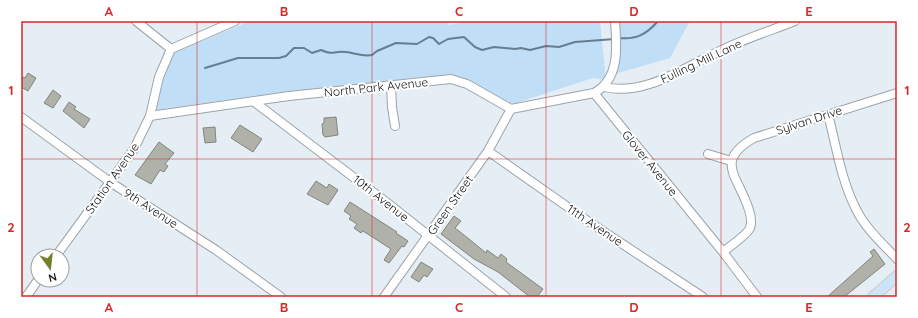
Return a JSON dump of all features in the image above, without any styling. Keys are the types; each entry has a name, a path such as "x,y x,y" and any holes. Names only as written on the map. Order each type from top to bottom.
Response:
{"main road":[{"path":"873,297 897,276"}],"street":[{"path":"136,21 170,49 235,21"},
{"path":"511,109 594,93 604,87 611,77 615,60 615,21"},
{"name":"Fulling Mill Lane","path":"604,87 614,90 658,82 724,49 795,21"},
{"name":"Station Avenue","path":"62,248 134,149 150,116 159,77 170,49"},
{"name":"North Park Avenue","path":"150,116 253,101 391,85 451,80 467,84 511,109"},
{"path":"391,85 395,126"},
{"name":"Glover Avenue","path":"594,93 723,252 757,297"},
{"name":"Sylvan Drive","path":"731,161 739,146 754,138 897,93"},
{"name":"10th Avenue","path":"253,101 429,235 506,297"},
{"name":"Green Street","path":"384,297 488,151 511,109"},
{"path":"828,114 845,180 856,209 870,228 897,259"},
{"name":"9th Avenue","path":"21,117 110,182 216,250 281,297"},
{"name":"11th Avenue","path":"488,151 592,224 703,297"},
{"path":"708,154 731,161 733,173 746,200 752,221 750,229 723,252"}],"shaded area":[{"path":"250,21 448,21 449,25 469,21 600,21 606,80 593,78 513,104 452,74 292,91 156,110 164,75 173,53"},
{"path":"610,21 690,21 670,58 615,74"}],"building":[{"path":"28,73 36,78 28,91 21,87 21,80 23,77 25,78"},
{"path":"53,90 61,96 53,108 44,103"},
{"path":"69,102 76,107 74,109 90,119 84,128 63,111"},
{"path":"336,117 338,135 325,137 323,135 322,124 324,123 324,118"},
{"path":"240,125 262,139 253,152 231,138"},
{"path":"215,127 216,142 205,143 203,128"},
{"path":"159,142 174,153 165,164 168,166 164,172 160,170 151,184 135,175"},
{"path":"316,181 327,188 329,184 338,190 328,205 307,194"},
{"path":"350,202 397,232 396,233 408,241 404,247 402,246 389,263 384,260 391,249 363,231 361,233 354,228 357,224 349,219 351,216 344,211"},
{"path":"454,216 461,221 455,228 486,253 487,250 498,258 501,254 507,259 506,262 543,289 537,297 530,297 498,272 474,259 441,234"},
{"path":"874,249 885,264 844,297 827,297 873,256 870,252"},
{"path":"421,262 433,269 427,277 424,275 419,282 411,277"}],"waterway":[{"path":"619,38 631,38 641,35 658,21"},
{"path":"205,68 238,58 279,58 286,56 294,48 304,48 312,53 321,50 329,53 349,52 362,55 372,55 377,51 396,43 417,44 429,37 433,38 439,44 448,39 464,37 475,47 482,50 494,47 515,49 521,48 530,50 546,46 559,47 575,42 615,39"}]}
